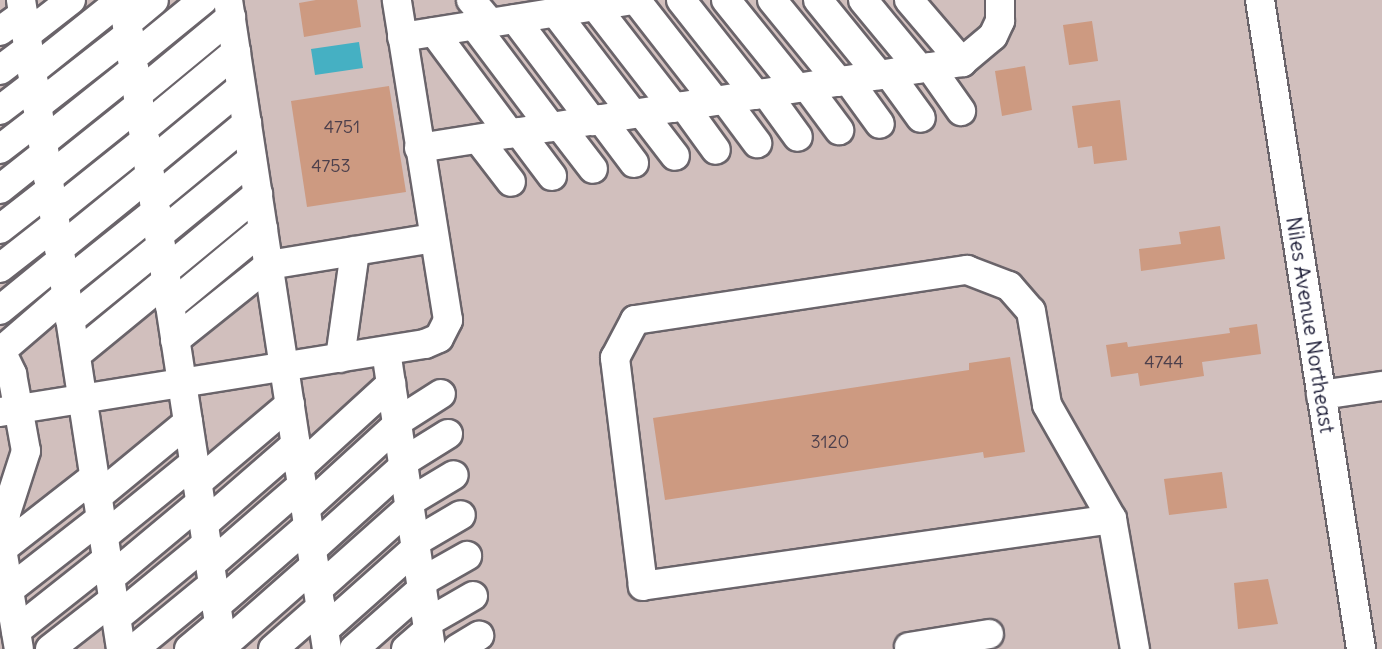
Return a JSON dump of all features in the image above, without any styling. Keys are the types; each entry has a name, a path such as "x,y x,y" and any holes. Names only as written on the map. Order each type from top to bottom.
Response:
{"street":[{"path":"71,0 43,151 1,350 12,374 9,410 26,451 6,513 3,549 17,640 110,581 209,563 317,569 416,545 461,515"},
{"path":"154,0 145,144 209,563"},
{"path":"76,355 145,144 202,0"},
{"path":"9,410 425,345 445,330 446,306 433,238 397,0"},
{"path":"681,0 798,137"},
{"path":"726,0 839,130"},
{"path":"772,0 880,124"},
{"path":"818,0 921,118"},
{"path":"863,0 962,111"},
{"path":"909,0 962,62"},
{"path":"419,148 962,62 993,36 1000,21 1000,0"},
{"name":"Niles Avenue Northeast","path":"1260,0 1361,649"},
{"path":"145,144 229,8"},
{"path":"229,8 317,569"},
{"path":"402,37 555,8 720,100 757,144"},
{"path":"555,8 679,107 716,150"},
{"path":"555,8 675,156"},
{"path":"555,8 597,120 634,163"},
{"path":"555,8 556,126 593,170"},
{"path":"434,32 552,176"},
{"path":"145,144 236,52"},
{"path":"0,70 43,151 110,581"},
{"path":"0,110 43,151 145,144 242,88"},
{"path":"0,149 43,151 145,144 247,123"},
{"path":"478,139 511,182"},
{"path":"43,151 145,144 258,194"},
{"path":"145,144 263,229"},
{"path":"0,189 43,151 145,144 252,159"},
{"path":"0,229 43,151"},
{"path":"0,268 43,151"},
{"path":"0,310 43,151"},
{"path":"176,340 269,265 433,238"},
{"path":"340,358 355,251"},
{"path":"1112,519 643,586 615,358 635,320 967,270 1009,286 1031,311 1047,405 1112,519 1135,649"},
{"path":"386,351 429,634"},
{"path":"317,569 391,384"},
{"path":"1321,395 1382,386"},
{"path":"273,649 397,423 441,394"},
{"path":"189,649 209,563 290,404"},
{"path":"50,649 110,581 188,422"},
{"path":"317,569 403,464 448,434"},
{"path":"3,549 110,581 209,563 317,569 454,475"},
{"path":"9,590 110,581 209,563 317,569 422,586 467,556"},
{"path":"110,581 209,563 317,569"},
{"path":"406,649 429,634 473,596"},
{"path":"906,648 989,634"}],"shaded area":[{"path":"0,0 1382,0 1382,649 0,649"}],"water":[{"path":"359,42 363,68 315,75 311,49"}],"building":[{"path":"316,0 357,0 361,27 304,37 299,3"},
{"path":"1092,21 1098,61 1069,65 1063,25"},
{"path":"1025,66 1032,110 1002,116 995,71"},
{"path":"389,86 406,192 307,207 291,101"},
{"path":"1120,100 1127,160 1094,164 1092,146 1078,148 1072,106"},
{"path":"1220,226 1225,259 1141,271 1139,249 1181,244 1179,232"},
{"path":"1257,324 1261,354 1202,362 1204,376 1140,386 1138,373 1111,377 1106,345 1127,342 1128,347 1230,333 1229,328"},
{"path":"1010,357 1025,452 984,458 983,452 665,500 653,418 969,370 969,363"},
{"path":"1222,472 1227,508 1169,515 1164,479"},
{"path":"1268,579 1278,624 1238,629 1234,583"}]}
